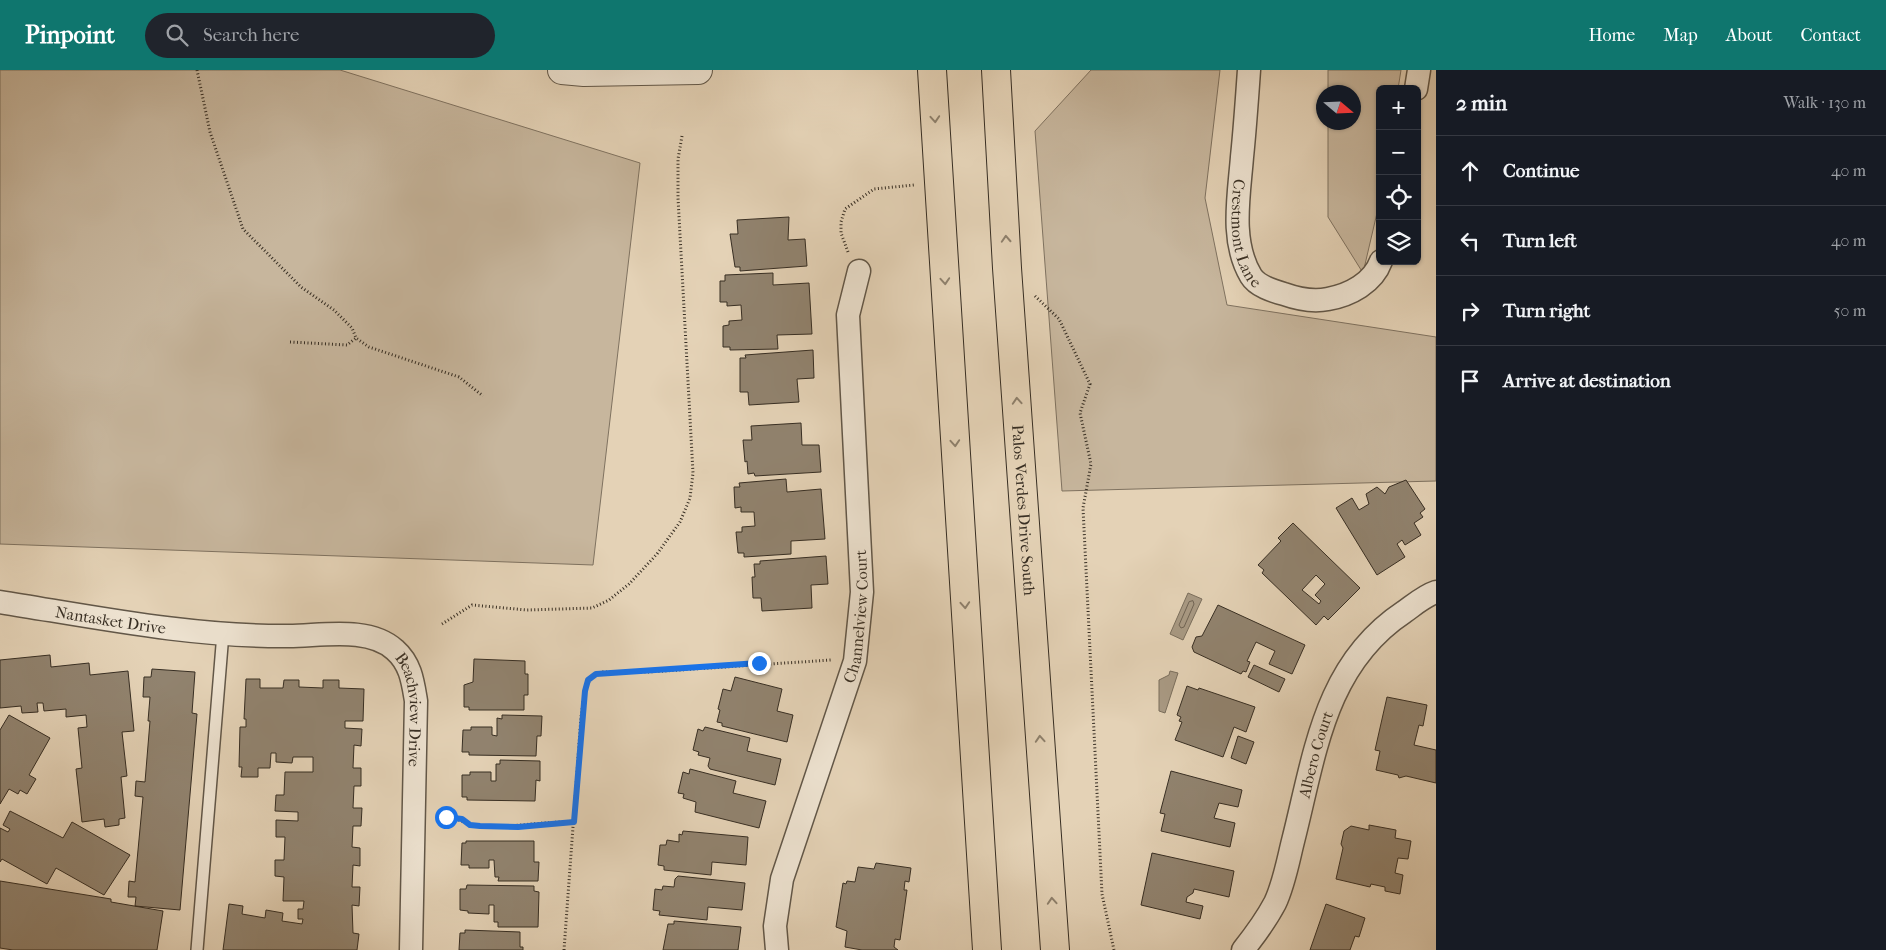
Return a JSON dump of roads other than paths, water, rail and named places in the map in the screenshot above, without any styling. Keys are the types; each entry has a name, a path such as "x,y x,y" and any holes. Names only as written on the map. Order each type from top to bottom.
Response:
{"main road":[{"path":"932,70 987,950"},
{"name":"Palos Verdes Drive South","path":"996,70 1055,950"}],"street":[{"path":"562,70 584,72 698,70"},
{"name":"Crestmont Lane","path":"1249,70 1237,220 1241,254 1252,278 1269,289 1295,298 1319,301 1343,296 1358,288 1378,271 1380,265"},
{"path":"1417,85 1419,70"},
{"name":"Channelview Court","path":"777,950 775,926 782,879 854,661 862,592 848,315 859,272"},
{"name":"Albero Court","path":"1243,950 1257,933 1275,902 1288,863 1324,720 1338,685 1361,650 1388,623 1436,592"},
{"name":"Nantasket Drive","path":"0,602 151,627 222,633"},
{"name":"Beachview Drive","path":"222,633 289,636 341,633 372,638 395,650 411,671 416,702 411,950"}],"lane":[{"path":"196,950 222,633"}],"water":[{"path":"1188,593 1202,599 1183,640 1170,634"},
{"path":"1170,671 1178,673 1165,713 1159,711 1159,680 1169,675"}]}
